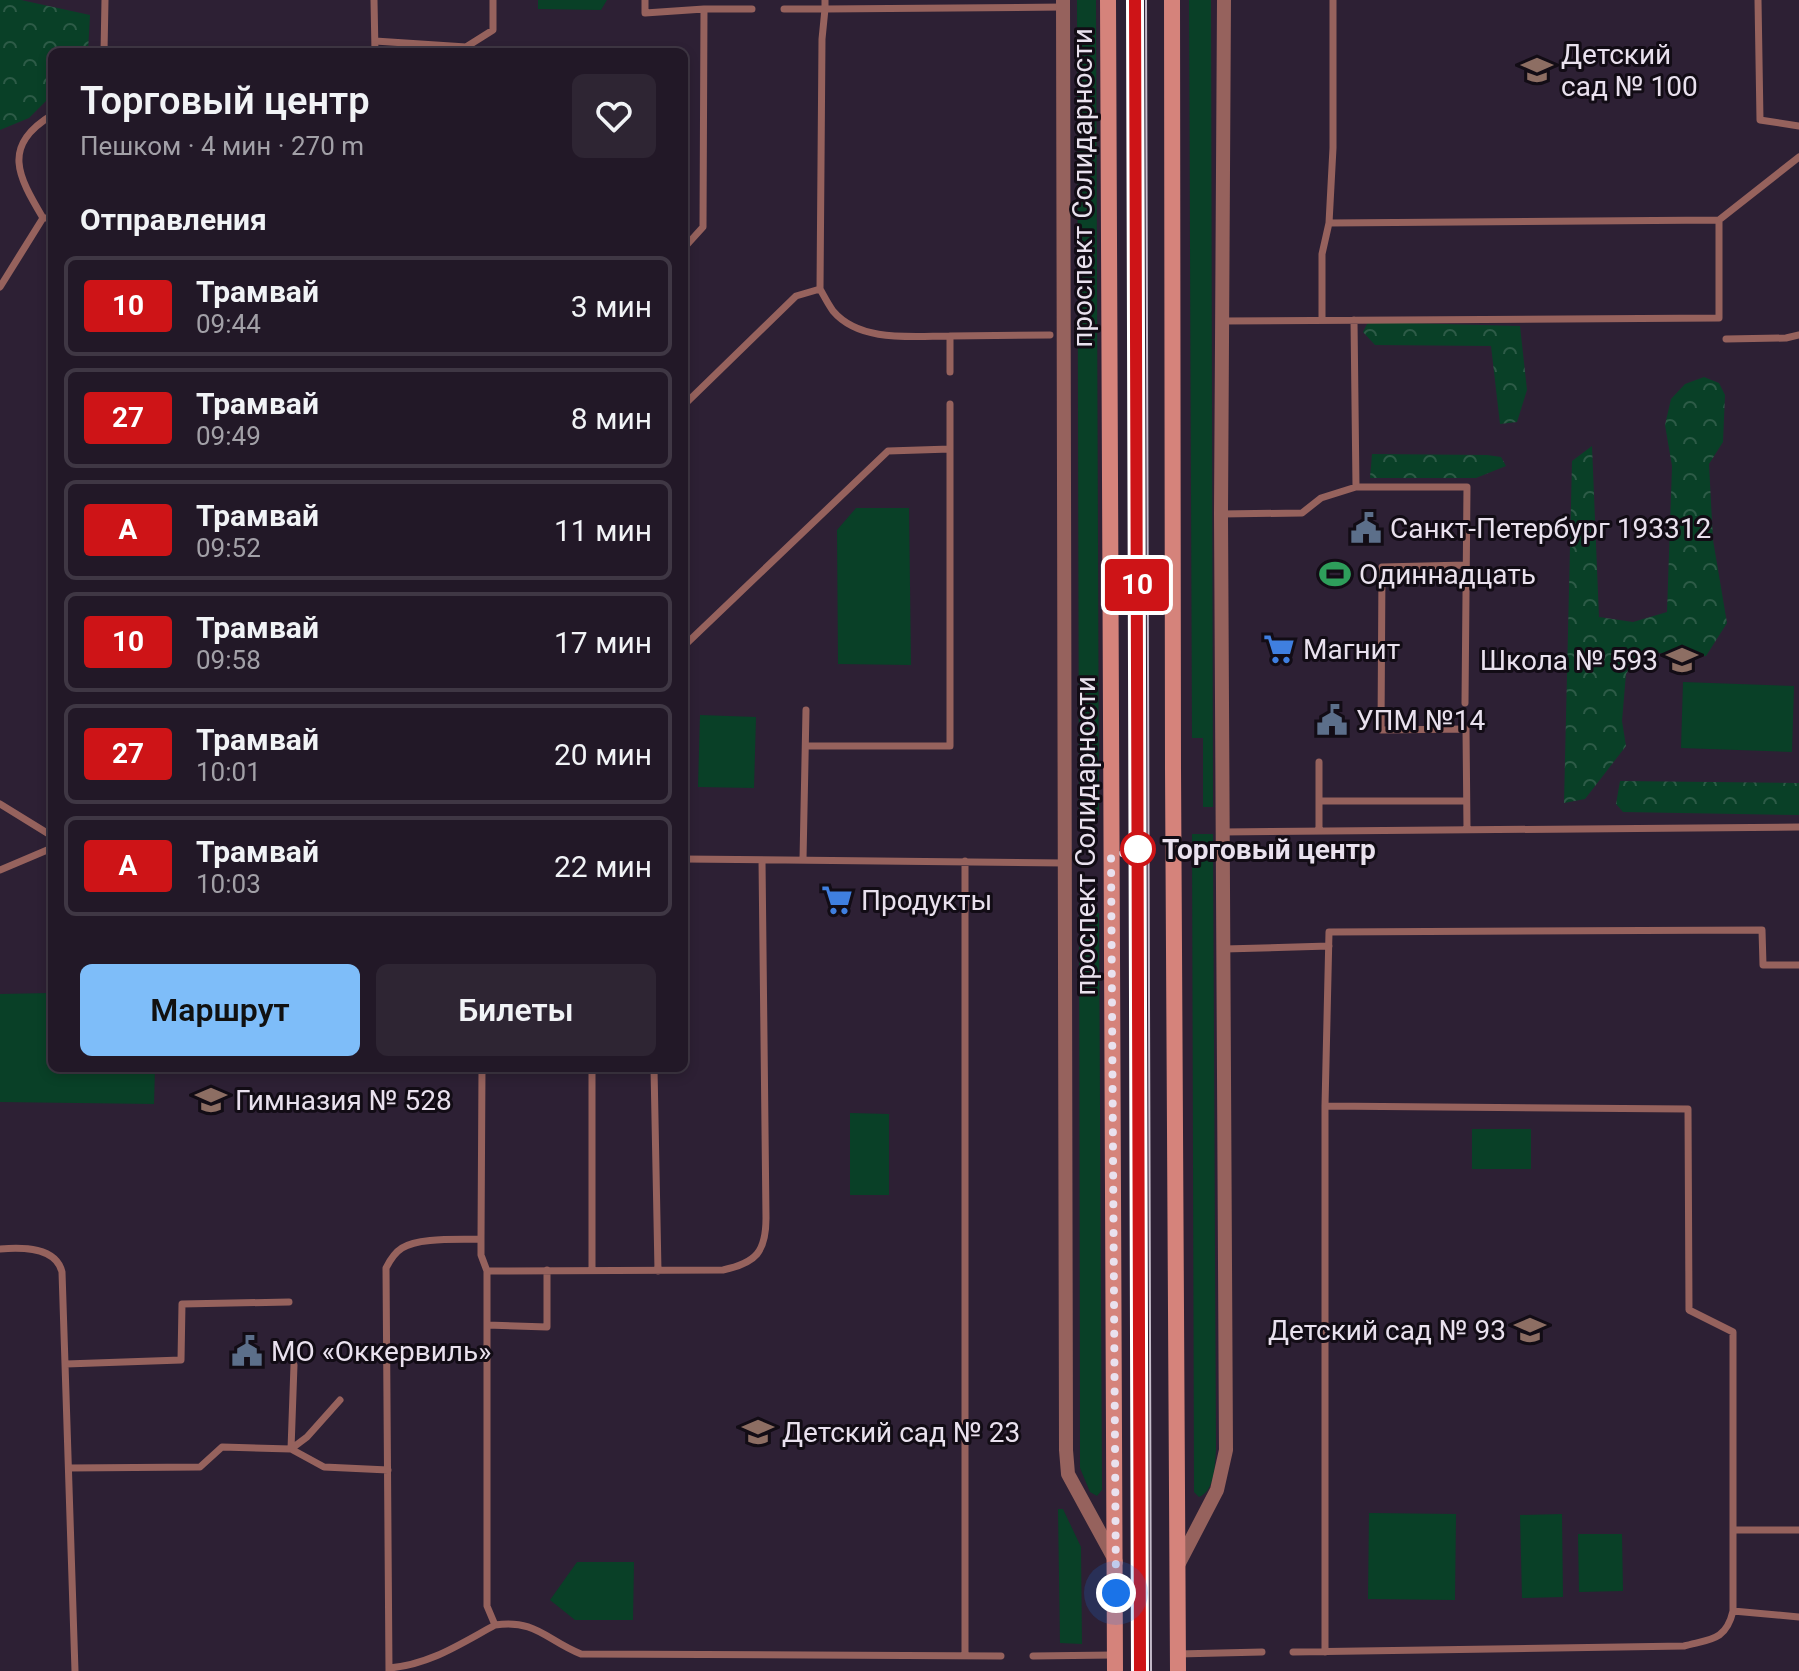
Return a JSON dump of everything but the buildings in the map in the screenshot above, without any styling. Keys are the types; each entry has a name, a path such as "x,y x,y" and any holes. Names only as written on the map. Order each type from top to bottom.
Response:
{"main road":[{"name":"проспект Солидарности","path":"1108,0 1115,1663"},
{"path":"1172,0 1178,1662"}],"street":[{"path":"1178,1565 1217,1490 1226,1450 1221,514 1224,0"},
{"path":"1063,4 1066,1450 1068,1474 1116,1563"}],"lane":[{"path":"104,48 105,0"},
{"path":"374,0 375,48"},
{"path":"375,41 466,47 493,30 493,0"},
{"path":"645,0 645,13 752,9"},
{"path":"825,0 820,289 834,313 858,329 883,335 1050,335"},
{"path":"1322,320 1322,254 1329,223 1333,148 1333,0"},
{"path":"1758,0 1760,120 1799,126"},
{"path":"784,9 910,4 1063,4"},
{"path":"688,244 703,227 704,9"},
{"path":"0,287 48,218 22,183 18,162 22,141 32,128 48,118"},
{"path":"1329,223 1719,220 1799,157"},
{"path":"1223,321 1719,318 1719,220"},
{"path":"688,401 796,296 820,289"},
{"path":"1354,320 1356,487"},
{"path":"1726,339 1799,335"},
{"path":"950,336 950,372"},
{"path":"806,746 950,746 950,404"},
{"path":"688,642 888,451 950,449"},
{"path":"1221,514 1302,513 1321,498 1356,487 1467,487 1465,703"},
{"path":"1466,565 1382,567 1381,730 1466,729 1467,828"},
{"path":"803,860 806,710"},
{"path":"1319,762 1319,831"},
{"path":"1320,801 1466,801"},
{"path":"0,804 48,834"},
{"path":"1222,832 1799,827"},
{"path":"0,870 48,850"},
{"path":"688,859 1064,863"},
{"path":"487,1271 723,1270 742,1266 756,1257 766,1239 762,860"},
{"path":"965,861 965,1655"},
{"path":"1325,1652 1325,1106 1329,932 1762,930 1763,965 1799,965"},
{"path":"1222,949 1329,946"},
{"path":"482,1072 481,1255 487,1271 487,1606 495,1625"},
{"path":"592,1072 592,1270"},
{"path":"654,1072 658,1271"},
{"path":"1293,1652 1684,1646 1719,1637 1730,1627 1733,1611 1733,1332 1689,1310 1688,1109 1325,1106"},
{"path":"481,1239 415,1243 402,1247 392,1256 386,1268 389,1669 412,1666 437,1657 495,1625 514,1622 533,1627 581,1654 1001,1656"},
{"path":"0,1249 49,1253 59,1261 66,1364 75,1671"},
{"path":"487,1325 547,1327 547,1270"},
{"path":"66,1364 181,1360 182,1304 289,1302"},
{"path":"291,1449 294,1365"},
{"path":"291,1449 307,1437 340,1400"},
{"path":"69,1468 200,1467 222,1447 291,1449 324,1467 388,1470"},
{"path":"1733,1530 1799,1530"},
{"path":"1733,1611 1799,1617"},
{"path":"1178,1662 1262,1652"},
{"path":"1033,1656 1115,1663"}],"green space":[{"path":"0,0 21,0 90,15 88,48 48,48 48,99 29,118 0,130"},
{"path":"538,0 607,0 601,10 538,9"},
{"path":"1077,0 1096,0 1099,815 1079,816"},
{"path":"1189,0 1211,0 1213,807 1203,807 1203,738 1192,738"},
{"path":"1368,322 1520,326 1527,390 1517,422 1500,424 1491,346 1375,345 1363,332"},
{"path":"1704,377 1719,383 1725,395 1723,442 1709,464 1713,540 1727,623 1706,656 1641,652 1626,674 1622,721 1626,746 1585,799 1564,803 1572,461 1592,446 1599,617 1633,622 1667,612 1672,466 1665,425 1671,399 1685,384"},
{"path":"1372,454 1487,455 1501,457 1506,466 1476,478 1370,478"},
{"path":"856,508 909,508 911,665 838,664 837,530"},
{"path":"1683,682 1794,686 1792,752 1681,748"},
{"path":"700,715 756,717 754,788 698,787"},
{"path":"1620,781 1799,783 1799,815 1623,812 1616,804"},
{"path":"1192,834 1213,834 1216,1449 1211,1483 1199,1497 1194,1492"},
{"path":"1079,913 1099,913 1102,1490 1097,1496 1090,1492 1080,1468"},
{"path":"48,993 48,1072 155,1072 154,1104 0,1102 0,994"},
{"path":"850,1113 889,1114 889,1195 850,1195"},
{"path":"1472,1129 1531,1129 1531,1169 1472,1169"},
{"path":"1058,1509 1063,1509 1081,1547 1082,1644 1060,1643"},
{"path":"1369,1513 1456,1514 1455,1600 1368,1599"},
{"path":"1562,1514 1563,1597 1522,1598 1520,1515"},
{"path":"1578,1534 1622,1534 1623,1591 1579,1592"},
{"path":"577,1562 634,1562 633,1620 575,1620 550,1600"}],"tram line":[{"name":"10","path":"1135,0 1140,1671"},
{"path":"1146,0 1151,1671"}],"place":[{"name":"Детский сад № 100","path":"1537,70"},
{"name":"Санкт-Петербург 193312","path":"1366,528"},
{"name":"Одиннадцать","path":"1335,574"},
{"name":"Магнит","path":"1279,649"},
{"name":"Школа № 593","path":"1682,660"},
{"name":"УПМ №14","path":"1332,720"},
{"name":"Торговый центр","path":"1138,849"},
{"name":"Продукты","path":"837,900"},
{"name":"Гимназия № 528","path":"211,1100"},
{"name":"Детский сад № 93","path":"1530,1330"},
{"name":"МО «Оккервиль»","path":"247,1351"},
{"name":"Детский сад № 23","path":"758,1432"}],"route":[{"path":"1116,1593 1111,857 1138,849"}]}
